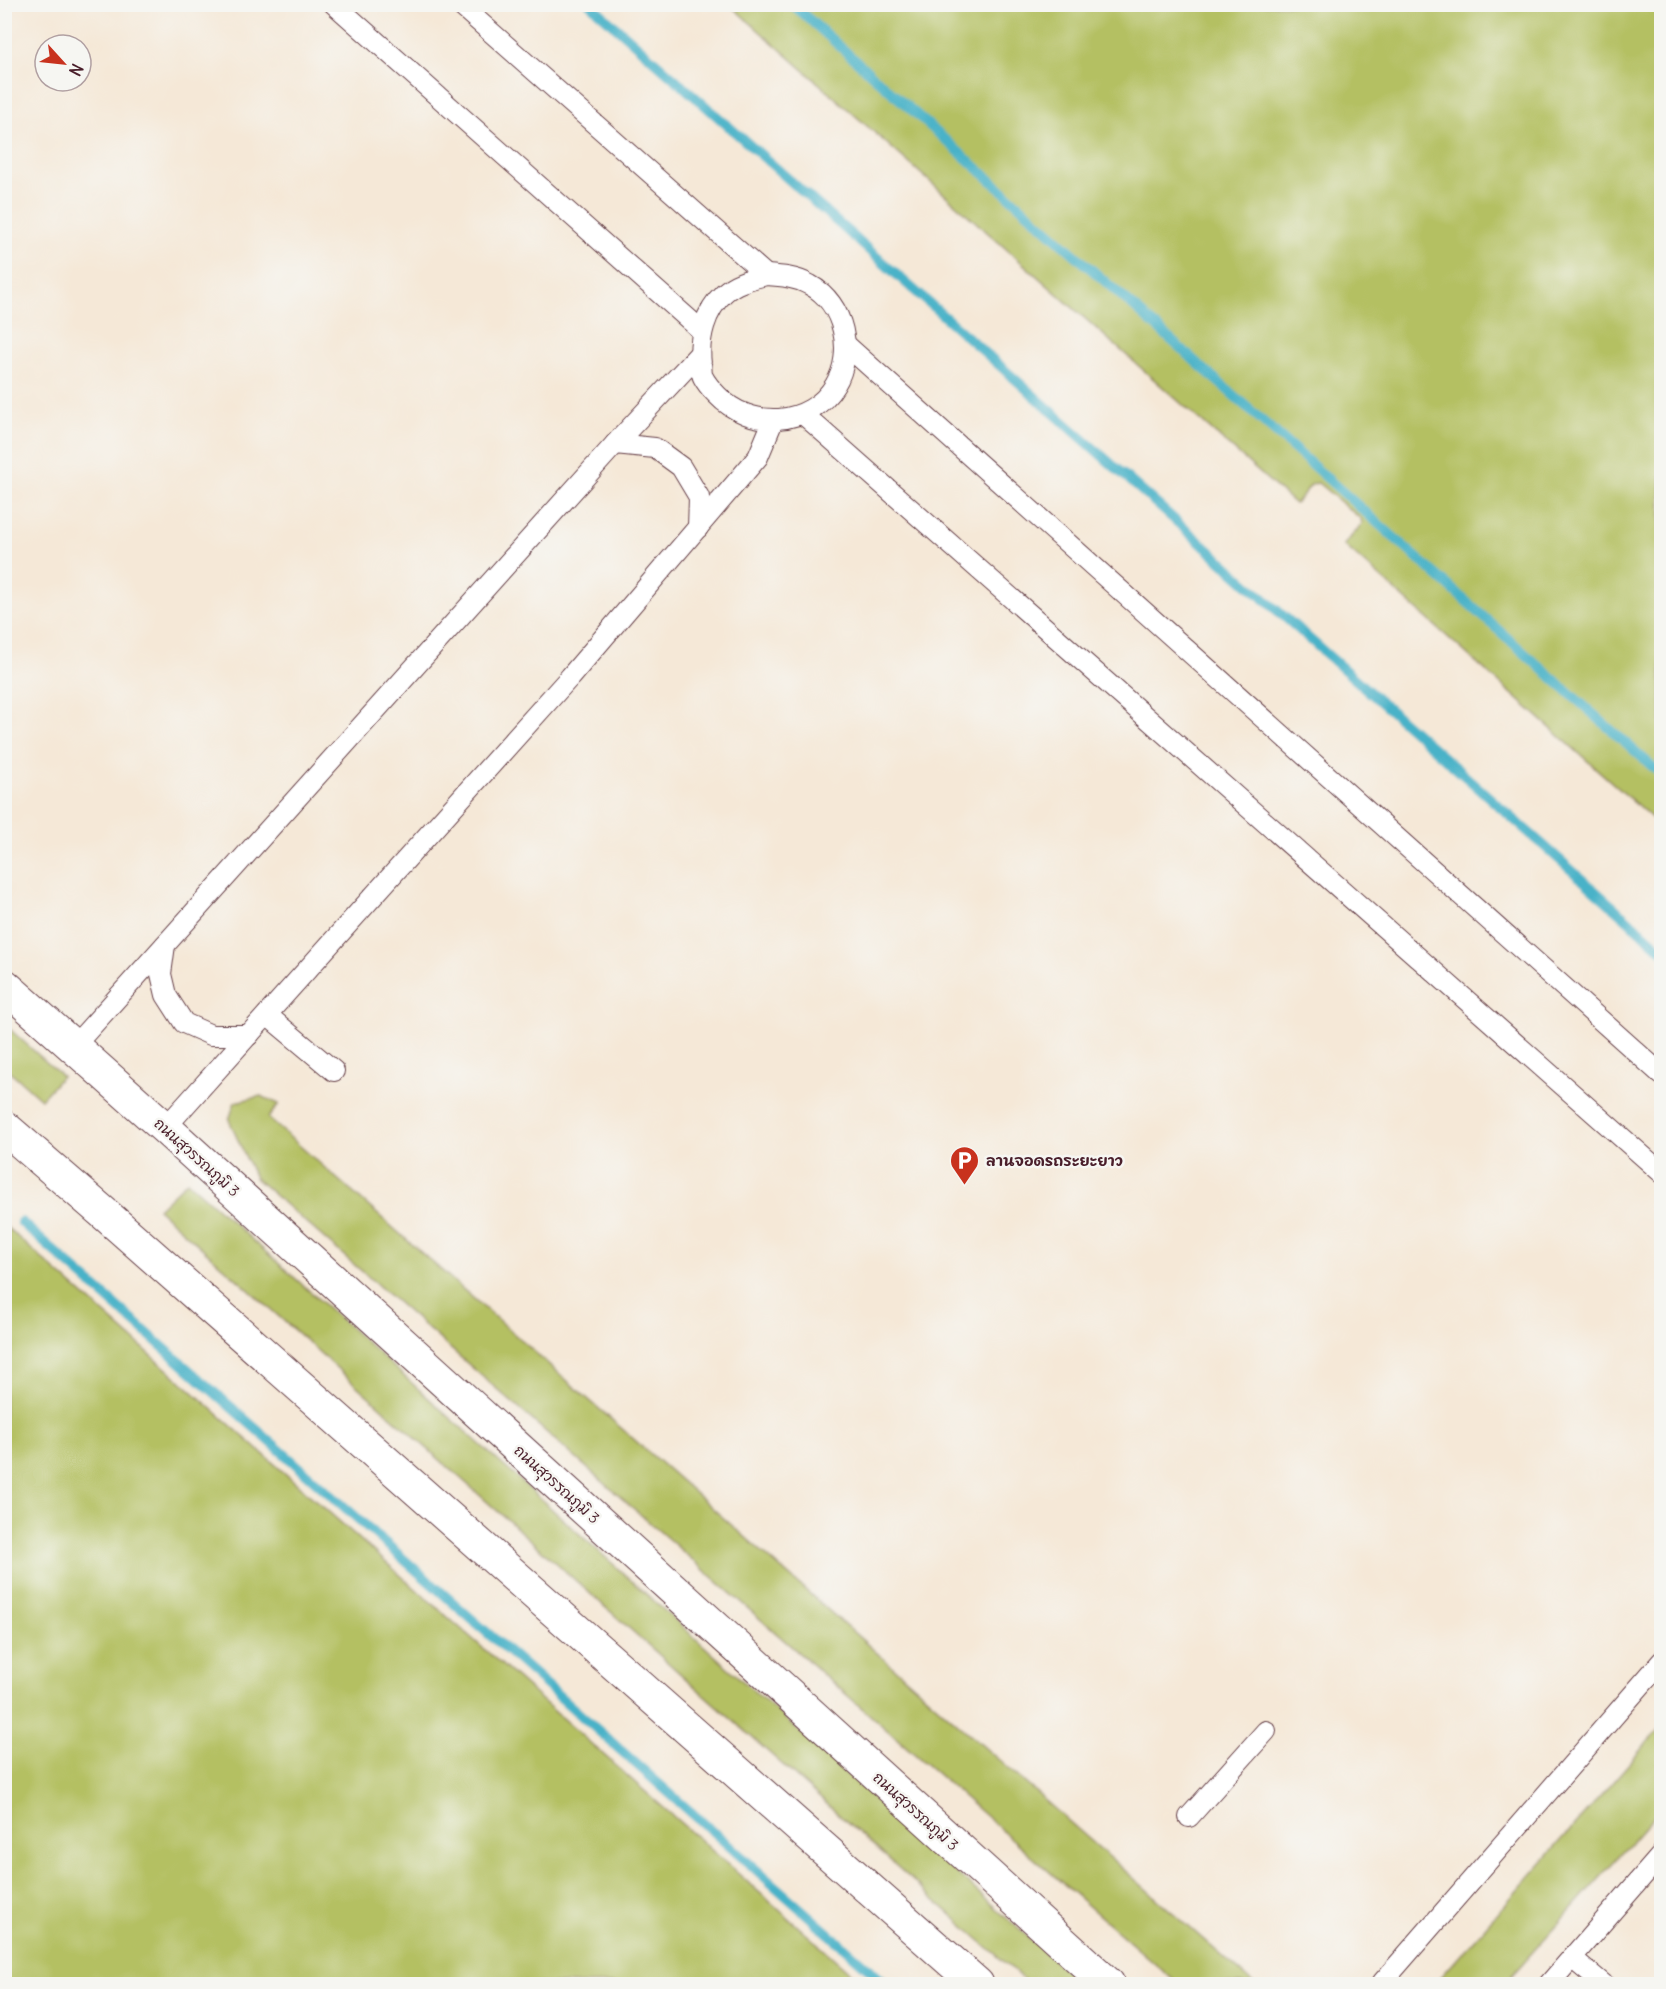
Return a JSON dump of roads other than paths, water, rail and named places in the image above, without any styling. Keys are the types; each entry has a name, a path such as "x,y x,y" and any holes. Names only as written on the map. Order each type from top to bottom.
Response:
{"street":[{"name":"ถนนสุวรรณภูมิ 3","path":"4,985 165,1128 1108,1984"},
{"path":"4,1127 977,1984"}],"lane":[{"path":"334,4 702,331"},
{"path":"459,4 766,275"},
{"path":"766,275 789,277 811,285 828,300 841,321 845,344 843,365 835,385 821,402 803,414 773,421 758,419 736,411 718,396 703,377 700,353 702,331 711,310 725,292 744,280 766,275"},
{"path":"845,344 1662,1075"},
{"path":"74,1046 615,444 700,353"},
{"path":"803,414 1662,1173"},
{"path":"165,1128 570,677 758,457 773,421"},
{"path":"615,444 655,448 681,467 699,497 698,528"},
{"path":"165,945 161,974 163,984 166,995 184,1023 211,1035 249,1035"},
{"path":"267,1015 334,1071"},
{"path":"1381,1984 1662,1661"},
{"path":"1189,1816 1266,1731"},
{"path":"1549,1984 1662,1854"},
{"path":"1572,1958 1603,1984"}],"waterway":[{"path":"590,4 1662,950"},
{"path":"792,4 1662,775"},
{"path":"21,1222 886,1984"}],"place":[{"name":"ลานจอดรถระยะยาว","path":"965,1186"}]}
